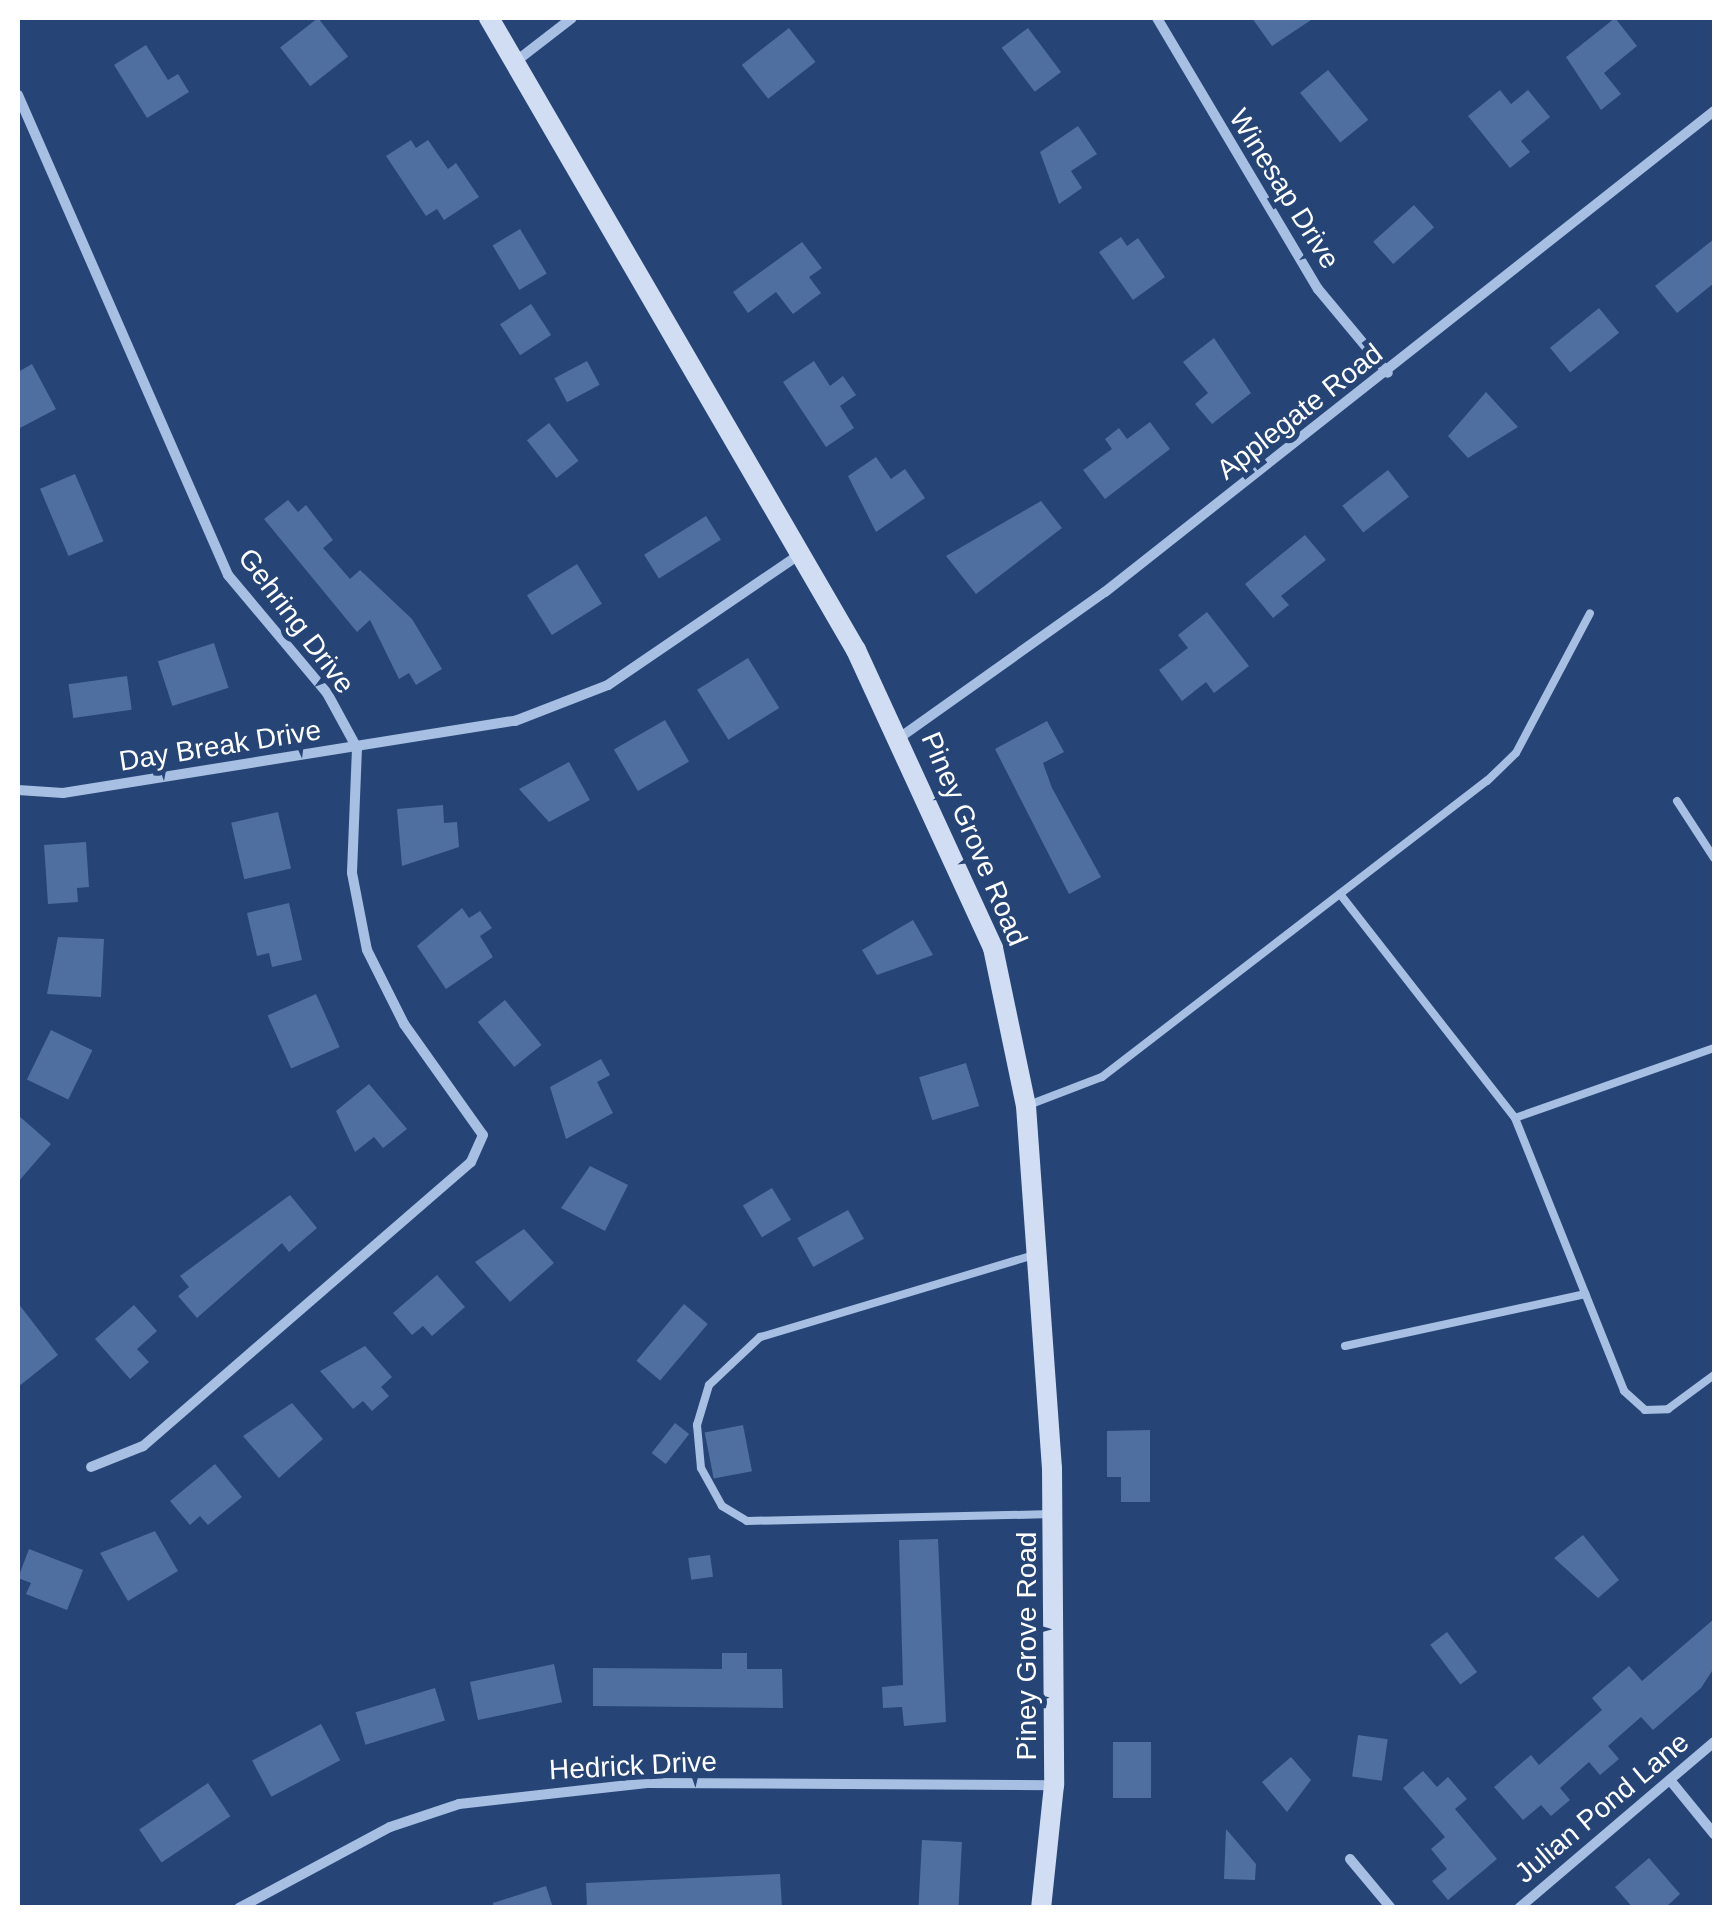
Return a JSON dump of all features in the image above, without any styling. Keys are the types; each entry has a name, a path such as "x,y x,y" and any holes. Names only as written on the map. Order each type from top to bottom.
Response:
{"main road":[{"name":"Piney Grove Road","path":"489,18 801,554 902,736 993,948 1026,1106 1054,1515 1054,1785 1041,1908"}],"street":[{"path":"515,62 572,18"},
{"name":"Winesap Drive","path":"1157,18 1318,289 1388,373"},
{"name":"Gehring Drive","path":"18,95 202,526 228,575 303,661 357,748"},
{"name":"Applegate Road","path":"902,736 1388,373 1714,111"},
{"name":"Day Break Drive","path":"18,790 62,793 357,748 568,704 801,554"},
{"path":"91,1467 143,1446 479,1151 480,1120 404,1024 366,950 352,873 357,748"},
{"name":"Julian Pond Lane","path":"1528,1905 1714,1742"},
{"path":"1670,1780 1714,1834"},
{"name":"Hedrick Drive","path":"238,1908 390,1827 459,1804 647,1783 1054,1785"},
{"path":"1350,1859 1390,1908"}],"lane":[{"path":"1026,1106 1102,1078 1516,754 1590,612"},
{"path":"1676,801 1714,858"},
{"path":"1340,894 1515,1118 1624,1391 1645,1410 1685,1402 1714,1376"},
{"path":"1515,1118 1714,1048"},
{"path":"1039,1254 760,1336 708,1385 697,1425 701,1468 722,1506 747,1521 1054,1515"},
{"path":"1345,1346 1585,1294"}],"building":[{"path":"318,18 348,57 310,86 280,48"},
{"path":"1252,18 1314,18 1272,46"},
{"path":"1615,18 1637,46 1604,73 1621,94 1601,110 1566,57"},
{"path":"789,28 815,62 768,99 742,65"},
{"path":"1028,28 1061,72 1035,92 1002,48"},
{"path":"146,45 168,80 178,74 189,92 147,118 114,65"},
{"path":"1328,70 1368,120 1340,142 1300,93"},
{"path":"1500,90 1511,104 1528,90 1550,117 1521,141 1530,152 1510,168 1468,116"},
{"path":"1078,126 1097,154 1071,171 1082,188 1059,204 1040,152"},
{"path":"411,140 416,148 428,140 448,169 456,163 479,197 444,220 437,209 426,216 386,156"},
{"path":"1414,205 1434,227 1393,264 1373,242"},
{"path":"520,229 547,274 519,290 493,245"},
{"path":"1121,237 1127,246 1138,238 1165,277 1133,300 1099,252"},
{"path":"1714,239 1714,283 1677,313 1655,286"},
{"path":"802,242 822,268 809,277 821,293 793,314 776,292 748,313 733,292"},
{"path":"531,304 551,335 520,355 500,324"},
{"path":"1599,308 1619,333 1570,373 1550,348"},
{"path":"1214,338 1251,393 1212,424 1195,404 1208,393 1183,362"},
{"path":"587,361 600,385 567,402 554,378"},
{"path":"814,361 830,386 843,376 856,395 840,406 854,428 826,447 783,382"},
{"path":"32,364 56,409 18,429 18,372"},
{"path":"1486,392 1518,427 1468,458 1448,436"},
{"path":"1150,422 1170,449 1105,499 1083,470 1112,449 1105,439 1119,428 1127,439"},
{"path":"549,423 579,461 556,478 527,440"},
{"path":"876,457 891,479 905,469 925,498 876,532 848,476"},
{"path":"1388,470 1409,497 1363,533 1342,506"},
{"path":"75,474 104,541 69,556 40,489"},
{"path":"288,500 298,512 306,505 333,540 323,548 350,579 360,570 412,619 442,669 416,685 409,673 399,679 370,620 357,632 264,519"},
{"path":"1041,501 1062,528 976,594 946,556"},
{"path":"706,516 721,540 659,578 644,555"},
{"path":"1305,535 1326,560 1281,596 1289,605 1273,618 1245,584"},
{"path":"577,564 602,604 552,635 527,595"},
{"path":"1207,612 1249,666 1214,693 1206,682 1182,701 1159,670 1188,648 1178,635"},
{"path":"214,643 229,688 172,706 158,661"},
{"path":"748,658 779,708 728,740 697,690"},
{"path":"127,676 132,710 73,718 69,684"},
{"path":"665,720 689,762 638,791 614,750"},
{"path":"1047,721 1064,752 1043,763 1052,788 1101,877 1069,894 995,749"},
{"path":"569,762 590,800 549,822 519,789"},
{"path":"443,805 444,823 457,822 459,847 402,866 397,809"},
{"path":"278,812 291,869 244,879 231,823"},
{"path":"86,842 89,887 77,888 78,902 48,904 44,845"},
{"path":"289,903 302,960 272,967 269,953 257,956 247,913"},
{"path":"462,908 469,918 480,911 492,928 480,936 493,957 446,989 417,946"},
{"path":"913,920 933,955 877,975 862,950"},
{"path":"58,937 104,939 101,997 47,994"},
{"path":"316,994 340,1047 291,1069 268,1016"},
{"path":"505,1000 542,1045 514,1067 478,1022"},
{"path":"51,1030 92,1050 68,1100 27,1079"},
{"path":"601,1059 610,1075 597,1082 613,1113 566,1139 550,1087"},
{"path":"966,1063 979,1106 932,1120 919,1077"},
{"path":"369,1084 407,1129 383,1148 374,1137 355,1152 336,1111"},
{"path":"18,1115 51,1144 18,1182"},
{"path":"590,1166 628,1185 605,1231 561,1208"},
{"path":"772,1188 791,1220 762,1237 743,1206"},
{"path":"290,1195 317,1228 289,1252 282,1243 197,1318 178,1296 189,1287 180,1276"},
{"path":"848,1210 864,1239 813,1267 797,1238"},
{"path":"524,1229 554,1263 510,1302 475,1262"},
{"path":"437,1275 465,1307 432,1336 423,1326 412,1335 393,1313"},
{"path":"18,1303 58,1355 18,1387"},
{"path":"684,1304 708,1324 660,1381 636,1361"},
{"path":"134,1305 157,1331 137,1349 149,1362 130,1379 95,1339"},
{"path":"365,1346 392,1377 381,1387 389,1396 372,1411 363,1401 353,1409 320,1371"},
{"path":"292,1403 323,1439 279,1478 243,1436"},
{"path":"675,1423 689,1434 666,1464 652,1453"},
{"path":"743,1425 752,1471 714,1479 705,1432"},
{"path":"1150,1430 1150,1502 1121,1502 1121,1477 1107,1477 1107,1431"},
{"path":"215,1464 242,1497 208,1525 200,1516 190,1525 170,1501"},
{"path":"155,1531 178,1571 128,1601 100,1553"},
{"path":"1583,1535 1619,1580 1598,1598 1554,1558"},
{"path":"938,1539 946,1722 904,1726 902,1707 883,1708 882,1687 903,1685 899,1540"},
{"path":"29,1549 83,1570 67,1610 26,1594 31,1583 18,1578"},
{"path":"710,1555 713,1577 691,1580 688,1558"},
{"path":"1714,1619 1714,1668 1701,1688 1653,1730 1641,1717 1608,1746 1619,1759 1600,1775 1589,1762 1560,1788 1570,1800 1551,1816 1541,1805 1523,1820 1494,1787 1531,1755 1539,1765 1602,1710 1592,1698 1629,1666 1642,1681"},
{"path":"1447,1632 1477,1672 1460,1685 1430,1645"},
{"path":"722,1653 747,1653 747,1669 782,1669 783,1708 593,1706 593,1668 722,1669"},
{"path":"554,1664 562,1702 478,1720 470,1682"},
{"path":"435,1688 445,1721 366,1745 356,1712"},
{"path":"321,1724 340,1760 271,1797 252,1761"},
{"path":"1358,1735 1388,1739 1382,1781 1352,1777"},
{"path":"1113,1742 1151,1742 1151,1798 1113,1798"},
{"path":"1291,1757 1311,1780 1287,1812 1262,1782"},
{"path":"1423,1771 1437,1787 1448,1777 1467,1799 1455,1809 1497,1859 1448,1900 1432,1881 1447,1869 1431,1849 1445,1837 1403,1788"},
{"path":"208,1783 230,1816 162,1863 139,1829"},
{"path":"1226,1829 1256,1864 1255,1880 1224,1879"},
{"path":"922,1840 962,1842 958,1908 918,1908"},
{"path":"1649,1858 1680,1894 1665,1908 1633,1908 1615,1887"},
{"path":"780,1874 782,1908 587,1908 586,1883"},
{"path":"546,1886 553,1908 493,1908 493,1903"}]}
